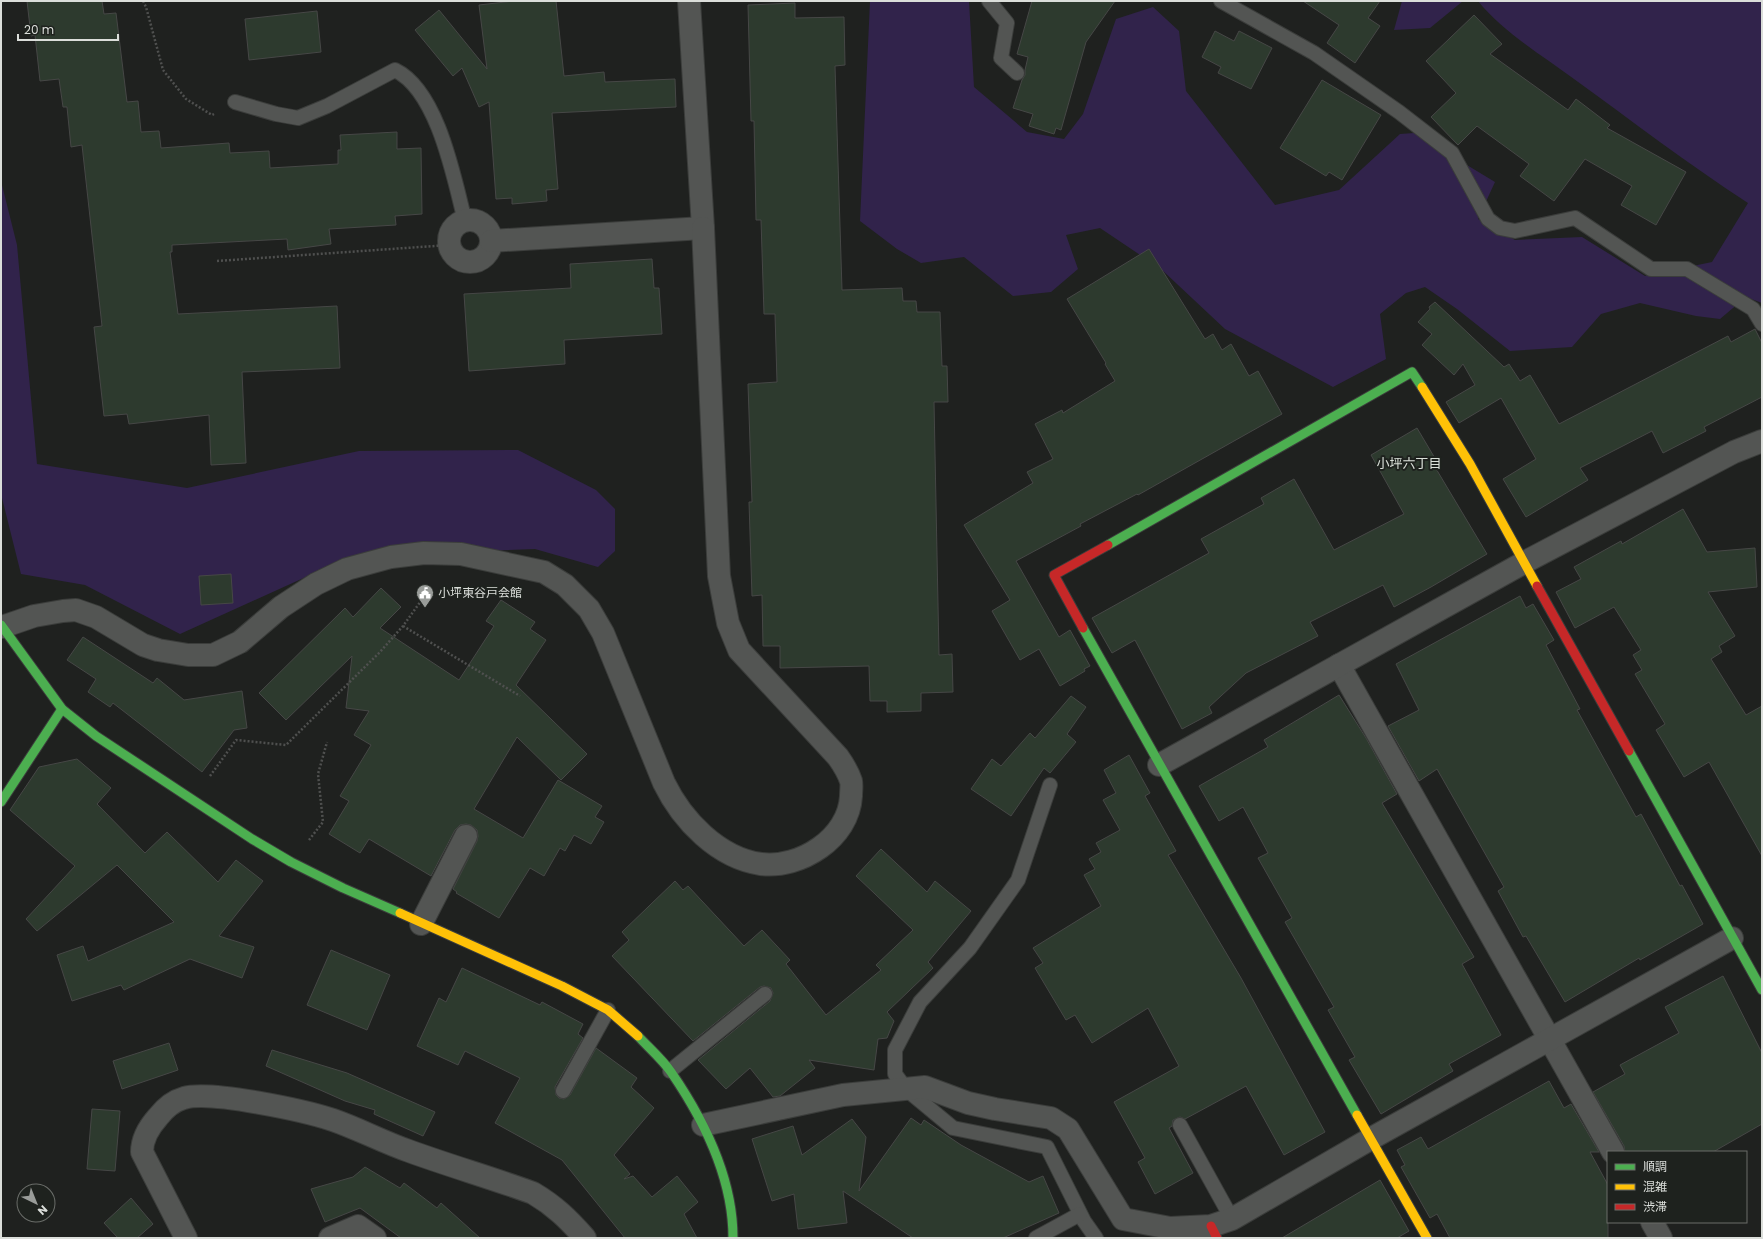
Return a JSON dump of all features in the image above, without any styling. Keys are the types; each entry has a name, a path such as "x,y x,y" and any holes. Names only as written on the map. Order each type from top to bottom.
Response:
{"street":[{"path":"689,1 703,228 719,576 728,623 739,650 785,702 834,752 846,768 851,782 849,810 844,822 832,836 817,849 798,860 777,864 761,864 746,860 726,852 714,844 682,812 671,798 603,634 589,608 565,585 544,572 461,554 424,553 391,557 347,569 316,584 281,607 240,642 213,655 188,655 158,650 143,645 96,617 76,610 34,616 2,626 62,709 96,736 192,800 291,862 421,924 562,986 608,1010 630,1028 670,1071 703,1125 722,1173 733,1222 733,1238"},
{"path":"470,220 479,222 486,226 491,234 492,241 489,252 476,262 462,261 453,253 449,245 450,236 454,228 461,222 465,221 470,220"},
{"path":"492,241 703,228"},
{"path":"1427,1238 1372,1138 1158,765 1054,575 1412,372 1470,464 1762,990"},
{"path":"1158,765 1525,562 1734,452 1762,441"},
{"path":"1339,665 1612,1151"},
{"path":"1,802 62,709"},
{"path":"421,924 466,836"},
{"path":"703,1125 843,1095 925,1087 968,1103 988,1108 1050,1118 1068,1129 1123,1220 1170,1228 1214,1232 1232,1218 1372,1138 1732,938"},
{"path":"186,1238 142,1152 142,1143 151,1124 166,1108 184,1098 194,1096 231,1098 333,1120 408,1151 533,1193 560,1211 585,1238"},
{"path":"1653,1223 1661,1238"},
{"path":"330,1238 358,1226 375,1238"}],"lane":[{"path":"989,1 1007,22 1001,58 1017,72"},
{"path":"1221,1 1314,53 1400,112 1452,153 1488,219 1500,228 1515,231 1575,218 1651,269 1687,269 1753,309 1762,324"},
{"path":"235,102 276,114 298,118 327,106 395,70 404,75 428,104 445,146 465,221"},
{"path":"1050,785 1018,880 970,948 920,1002 895,1050 895,1074 906,1089 953,1128 1047,1147 1080,1214 1096,1238"},
{"path":"670,1071 766,994"},
{"path":"563,1091 608,1010"},
{"path":"1180,1125 1232,1218"},
{"path":"1036,1238 1080,1214"}],"path":[{"path":"142,1 146,7 163,70 186,99 212,115 235,102"},
{"path":"218,261 449,245"},
{"path":"192,800 236,740 286,745 380,652 403,626 431,587"},
{"path":"403,626 520,696"},
{"path":"291,862 323,822 318,774 327,742"}],"shaded area":[{"path":"870,1 969,1 974,87 1027,132 1064,139 1083,114 1116,19 1153,7 1179,31 1186,91 1275,205 1339,190 1400,134 1414,133 1495,182 1478,219 1515,240 1582,237 1645,276 1712,262 1748,203 1682,158 1524,43 1488,13 1478,1 1762,1 1762,303 1746,297 1720,319 1696,316 1640,303 1601,314 1572,347 1510,351 1457,309 1425,287 1406,293 1380,314 1386,359 1333,387 1225,329 1161,269 1100,228 1066,235 1078,269 1051,292 1013,296 964,257 921,263 897,249 860,221"},
{"path":"1402,1 1463,1 1430,28 1394,30"},
{"path":"1,181 17,245 37,464 187,488 359,451 518,450 596,490 615,509 615,551 598,567 535,549 352,556 180,634 85,585 21,574 1,494"}],"building":[{"path":"27,1 102,1 104,14 116,13 127,102 138,101 141,132 159,131 161,148 229,143 230,153 269,151 270,168 338,164 338,150 341,150 340,135 397,132 397,149 421,148 422,214 395,216 396,225 329,229 331,244 288,250 287,239 172,245 172,252 170,252 178,314 337,306 340,368 242,372 246,463 211,465 209,415 129,424 127,414 104,416 94,327 102,326 82,145 71,147 67,107 63,107 59,79 40,81 35,35 31,36"},
{"path":"514,1 556,1 564,76 604,72 605,82 675,79 676,107 552,113 558,189 546,190 547,201 512,204 512,198 496,199 489,102 479,107 462,68 453,76 415,30 439,10 487,69 479,5"},
{"path":"1032,1 1115,1 1086,42 1061,130 1056,128 1054,134 1029,126 1033,114 1013,108 1025,75 1028,57 1017,54"},
{"path":"1303,1 1380,1 1368,18 1380,26 1355,63 1327,43 1339,25"},
{"path":"795,3 795,18 844,17 845,65 835,66 842,290 902,288 903,301 916,301 917,312 940,312 942,366 947,366 948,402 934,402 939,655 952,654 953,692 921,693 921,711 887,712 887,701 870,701 869,666 780,668 780,646 763,646 762,595 752,596 749,502 752,502 748,384 777,382 775,314 764,314 761,220 756,220 754,121 751,121 748,5"},
{"path":"317,11 321,52 249,60 245,19"},
{"path":"1474,15 1502,44 1490,54 1568,110 1576,99 1610,125 1607,128 1686,172 1656,225 1621,205 1632,186 1585,159 1554,201 1520,176 1529,164 1477,126 1458,145 1431,117 1456,93 1426,61"},
{"path":"1215,31 1234,41 1239,31 1272,48 1251,89 1218,73 1221,67 1202,57"},
{"path":"1322,80 1381,115 1342,180 1329,172 1326,176 1280,148"},
{"path":"1149,249 1205,339 1213,334 1222,350 1231,344 1249,376 1258,371 1282,414 1138,495 1137,494 1080,524 1081,526 1016,561 1059,637 1070,630 1090,666 1084,669 1085,671 1060,686 1039,649 1020,660 992,611 1010,600 964,525 1033,483 1027,472 1053,459 1035,424 1062,410 1063,413 1115,381 1105,364 1106,363 1067,299"},
{"path":"652,259 654,288 659,288 662,334 564,340 565,364 469,371 464,294 571,288 570,264"},
{"path":"1435,302 1504,367 1509,364 1520,381 1530,375 1559,424 1728,336 1731,342 1755,329 1762,343 1762,397 1704,427 1706,431 1663,453 1652,431 1580,468 1588,480 1526,517 1503,479 1536,459 1501,398 1459,423 1446,402 1475,385 1463,364 1454,375 1422,345 1432,334 1418,322 1430,309 1429,307"},
{"path":"1417,428 1436,460 1432,462 1487,554 1394,607 1383,585 1310,622 1318,636 1246,673 1209,707 1212,713 1182,729 1135,640 1112,653 1092,618 1209,553 1201,539 1264,504 1261,498 1294,479 1334,550 1404,514 1371,455"},
{"path":"1683,509 1707,552 1755,548 1757,587 1708,592 1735,636 1719,646 1722,652 1711,659 1746,715 1762,706 1762,856 1709,762 1684,777 1656,730 1665,724 1635,674 1642,670 1633,655 1641,650 1614,607 1575,628 1556,592 1581,579 1574,567 1621,541 1622,544"},
{"path":"231,574 233,603 201,605 199,576"},
{"path":"381,588 401,607 380,628 459,680 494,626 486,621 501,600 535,622 530,629 546,640 516,685 587,754 561,780 517,737 474,809 523,838 558,780 602,806 595,817 604,822 591,844 574,835 565,851 560,848 544,876 530,868 499,918 456,893 457,892 453,889 477,841 477,830 471,825 460,825 455,830 431,876 369,839 360,853 329,834 349,801 340,796 371,745 354,735 369,711 346,708 352,656 286,720 259,693 345,608 353,617"},
{"path":"1520,596 1526,608 1533,604 1554,640 1546,645 1580,709 1577,710 1636,817 1641,814 1680,886 1682,885 1703,924 1640,960 1639,958 1565,1002 1526,936 1523,937 1498,891 1504,887 1437,769 1419,781 1388,726 1419,710 1396,664"},
{"path":"83,637 153,683 157,678 184,700 242,691 247,728 234,730 202,772 113,703 110,707 88,692 96,679 67,660"},
{"path":"1339,695 1366,738 1397,794 1382,803 1474,957 1462,964 1501,1035 1449,1064 1453,1071 1381,1114 1349,1060 1355,1057 1328,1010 1334,1007 1285,922 1292,918 1258,858 1268,853 1243,807 1219,821 1199,786 1268,747 1264,740"},
{"path":"1071,696 1086,707 1067,734 1076,742 1050,773 1044,768 1011,816 971,789 992,759 1001,766 1030,733 1035,738"},
{"path":"1129,755 1150,793 1145,796 1176,851 1168,855 1241,978 1325,1132 1284,1155 1246,1086 1185,1119 1180,1117 1173,1120 1172,1126 1169,1128 1193,1173 1155,1194 1138,1162 1145,1158 1114,1102 1179,1066 1148,1008 1092,1043 1075,1015 1066,1020 1035,968 1043,963 1033,948 1101,906 1084,875 1095,869 1089,859 1101,852 1096,843 1120,830 1103,800 1116,793 1104,770"},
{"path":"77,759 111,788 97,804 145,853 167,832 218,882 236,860 263,881 219,936 254,947 242,978 190,959 124,990 121,985 72,1001 57,955 83,946 88,961 174,922 117,865 37,931 26,919 75,866 10,810 39,767"},
{"path":"881,849 927,892 935,881 971,911 928,962 933,968 887,1012 894,1021 887,1038 878,1039 874,1070 809,1060 815,1068 780,1096 773,1097 750,1068 726,1089 698,1060 770,1001 773,993 771,988 764,986 760,987 693,1041 612,956 629,940 622,932 675,881 683,890 688,886 744,946 762,930 790,960 786,964 826,1015 881,970 876,965 913,930 856,876"},
{"path":"331,950 390,975 367,1030 307,1005"},
{"path":"462,968 540,1005 542,1002 583,1024 578,1034 583,1038 555,1087 556,1095 559,1098 564,1099 570,1095 596,1048 637,1078 631,1087 654,1108 614,1155 630,1174 624,1179 633,1176 652,1197 677,1176 698,1202 684,1214 697,1238 625,1238 562,1160 495,1123 520,1078 465,1051 458,1065 417,1046 439,998 446,1002"},
{"path":"1723,976 1762,1053 1762,1124 1715,1151 1625,1151 1624,1146 1593,1092 1625,1074 1620,1065 1679,1033 1665,1007"},
{"path":"169,1043 178,1070 122,1089 113,1061"},
{"path":"272,1050 347,1073 435,1112 423,1136 374,1114 375,1110 345,1101 266,1066"},
{"path":"1549,1081 1564,1108 1571,1104 1599,1152 1590,1152 1607,1183 1608,1238 1450,1238 1437,1214 1430,1218 1401,1167 1405,1165 1397,1150 1421,1137 1428,1149"},
{"path":"92,1109 120,1111 115,1171 87,1169"},
{"path":"911,1118 921,1125 924,1120 961,1145 1029,1182 1043,1176 1059,1213 1003,1238 913,1238 843,1191 847,1223 798,1229 794,1194 772,1201 752,1139 793,1126 802,1155 852,1119 866,1137 859,1191"},
{"path":"365,1167 400,1188 404,1183 437,1208 441,1203 480,1238 401,1238 360,1208 325,1222 311,1189 353,1177"},
{"path":"1380,1180 1409,1231 1397,1238 1282,1238"},
{"path":"131,1198 153,1224 137,1238 118,1238 104,1223"}],"traffic: fast":[{"path":"1108,545 1412,372 1422,387"},
{"path":"1,625 62,709 96,736 252,839 291,862 343,888 400,913"},
{"path":"1083,628 1357,1115"},
{"path":"1,802 62,709"},
{"path":"1629,751 1762,990"},
{"path":"638,1036 660,1058 671,1072 695,1110 705,1130 722,1172 728,1194 732,1216 733,1238"}],"traffic: slow":[{"path":"1422,387 1470,464 1537,586"},
{"path":"400,913 562,986 608,1010 638,1036"},
{"path":"1357,1115 1427,1238"}],"traffic: jam":[{"path":"1083,628 1054,575 1108,545"},
{"path":"1537,586 1629,751"},
{"path":"1211,1226 1217,1238"}],"place":[{"name":"小坪東谷戸会館","path":"425,608"}],"district":[{"name":"小坪六丁目","path":"1409,463"}]}
